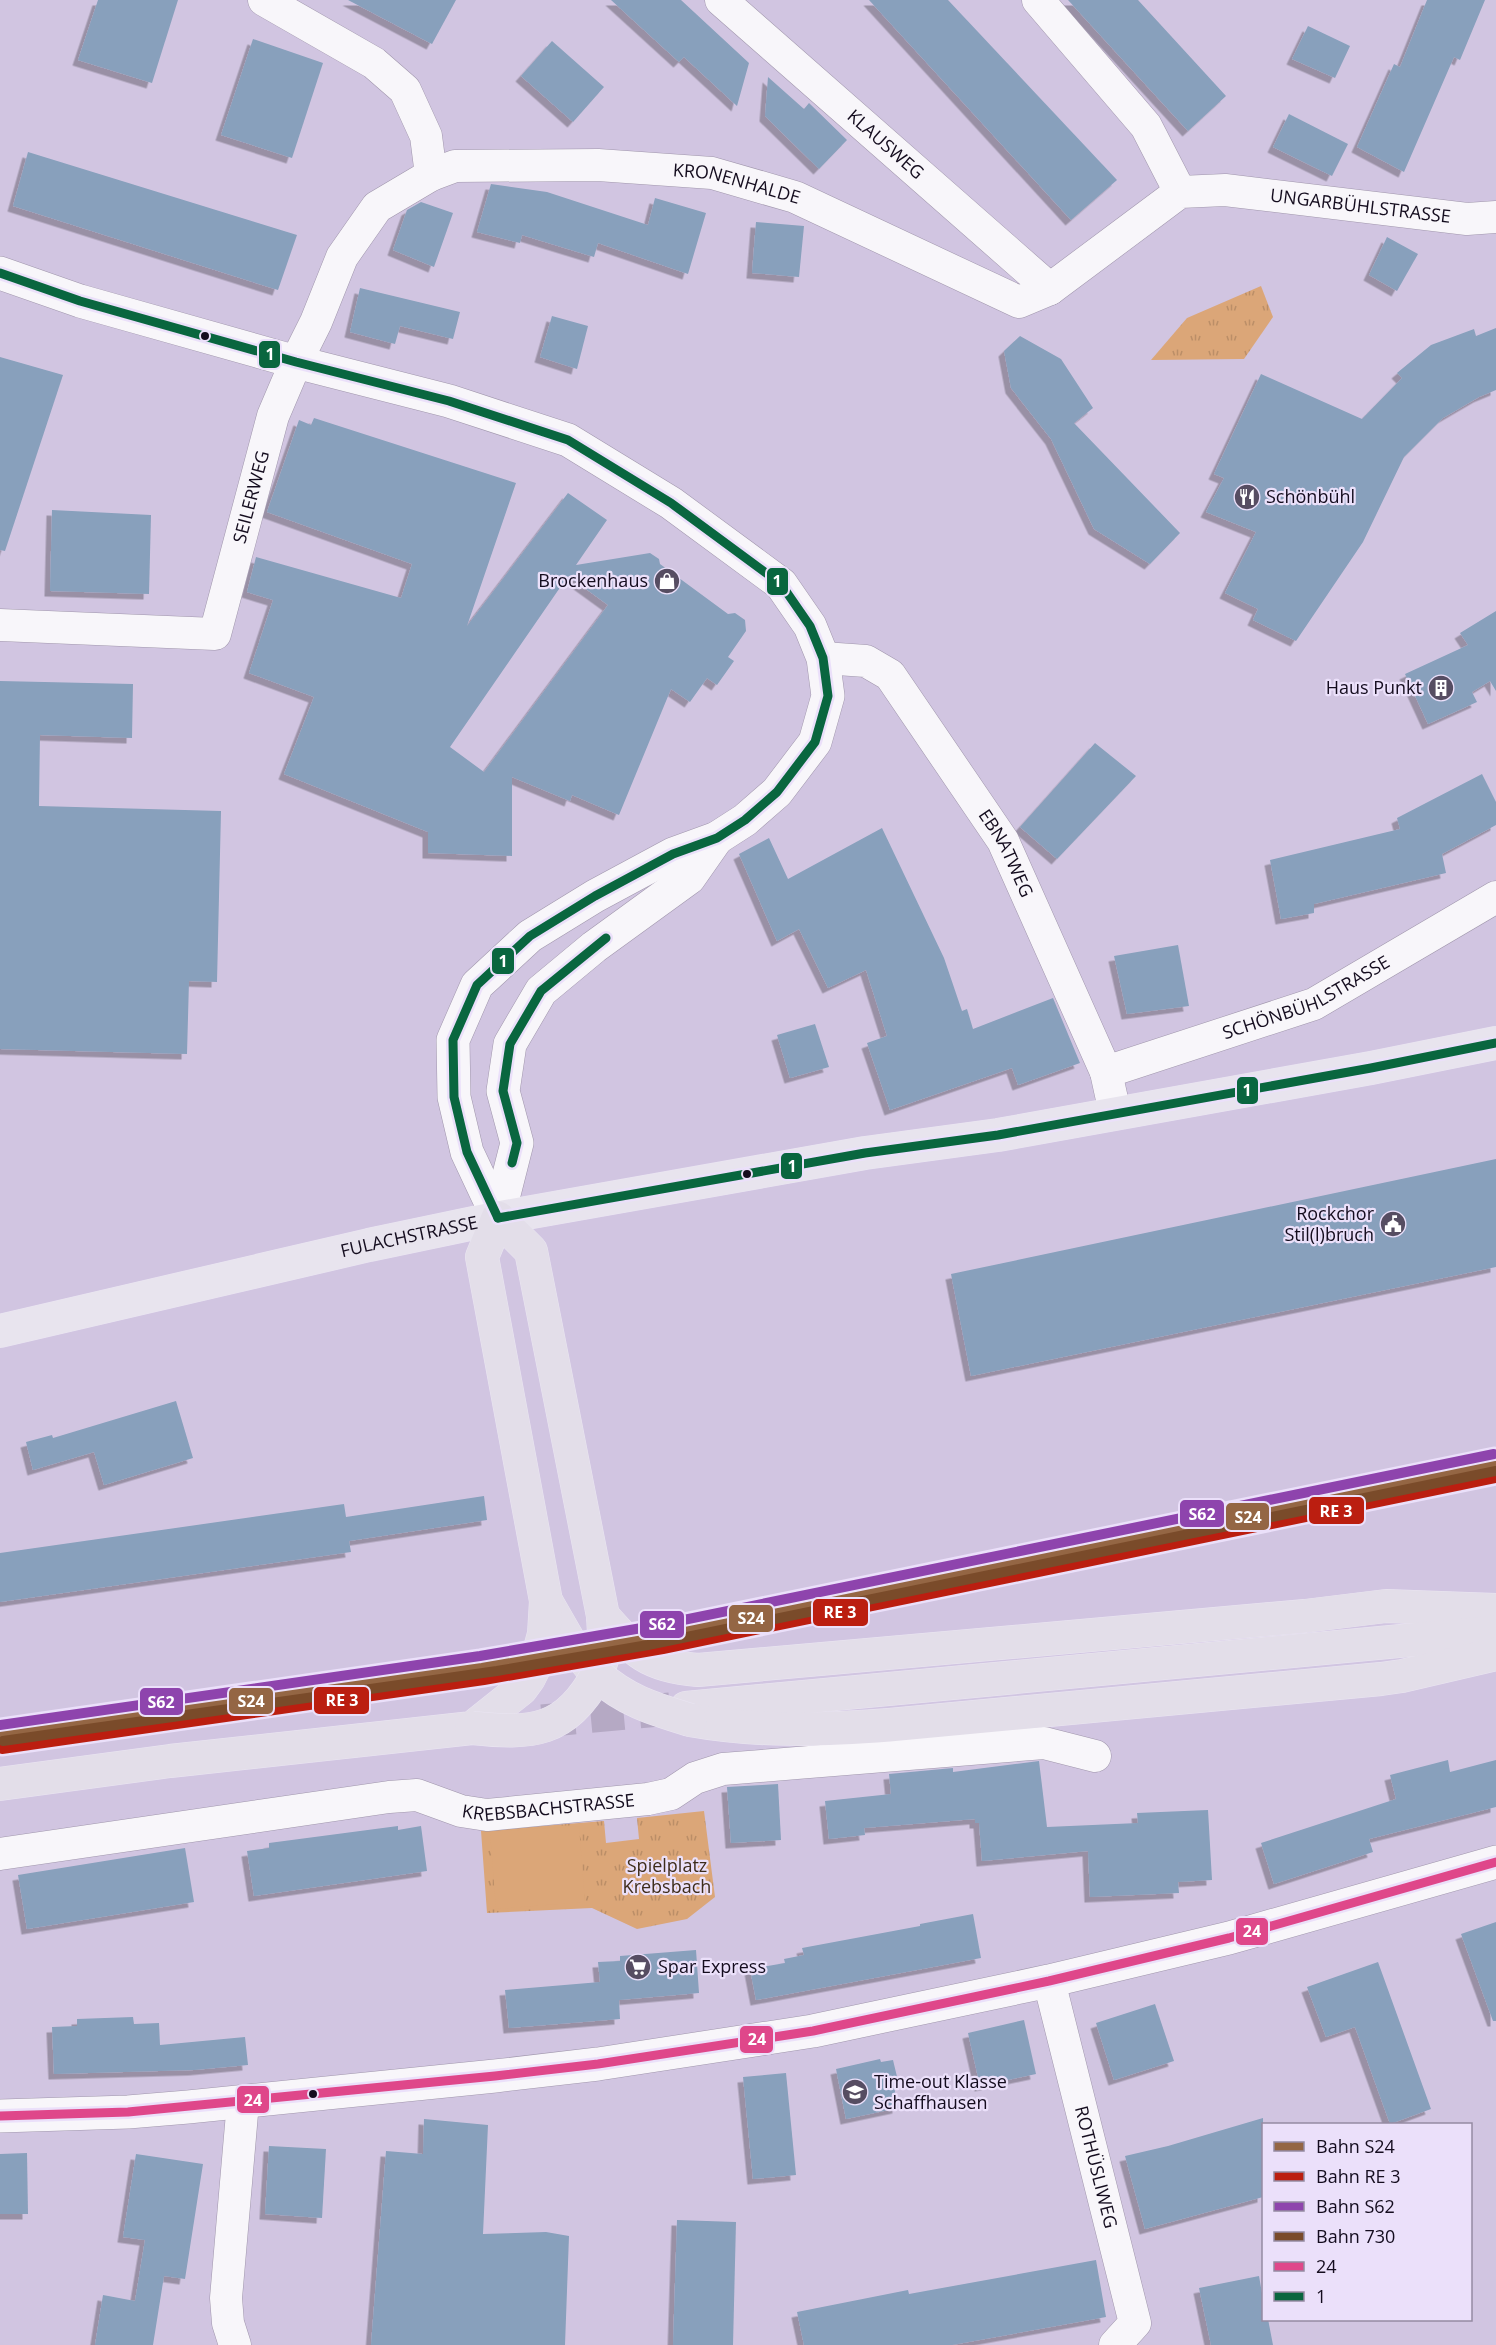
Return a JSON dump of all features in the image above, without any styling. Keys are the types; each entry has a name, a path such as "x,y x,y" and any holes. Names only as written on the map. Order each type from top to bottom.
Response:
{"highway":[{"path":"0,1784 216,1756 472,1728 511,1732 544,1728 560,1719 588,1693 605,1650 603,1616 531,1251 498,1218 482,1257 546,1601 542,1642 529,1678 512,1697 472,1728"},
{"path":"546,1601 569,1641 597,1675 628,1699 690,1720 737,1728 801,1729 889,1725 1346,1682 1402,1676 1496,1654"},
{"path":"603,1616 622,1638 653,1662 666,1667 698,1670 1305,1616 1386,1606 1496,1610"},
{"path":"686,1708 1496,1632"}],"main road":[{"name":"FULACHSTRASSE","path":"0,1331 369,1245 498,1218 865,1153 998,1135 1371,1068 1496,1042"}],"street":[{"path":"264,0 374,63 405,90 426,136 431,175"},
{"name":"KLAUSWEG","path":"722,0 1050,289"},
{"path":"1038,0 1146,126 1180,192"},
{"name":"KRONENHALDE","path":"296,362 316,322 342,257 377,207 431,175 454,166 598,165 712,173 795,197 1020,302 1050,289 1180,192"},
{"name":"UNGARBÜHLSTRASSE","path":"1180,192 1225,190 1467,219 1496,217"},
{"path":"0,273 80,301 296,362 449,401 568,440 671,503 781,584 810,626 824,658 828,696 815,742 777,792 745,820 717,838 674,854 595,896 530,936 477,985 453,1040 454,1098 467,1152 498,1218"},
{"name":"SEILERWEG","path":"0,626 215,634 273,416 296,362"},
{"name":"EBNATWEG","path":"824,658 866,661 890,675 1003,841 1107,1072 1115,1113"},
{"path":"498,1218 517,1143 503,1091 510,1044 515,1035 541,991 594,946 689,878 717,838"},
{"name":"SCHÖNBÜHLSTRASSE","path":"1107,1072 1314,1004 1496,897"},
{"name":"KREBSBACHSTRASSE","path":"0,1854 389,1797 417,1795 461,1811 487,1815 648,1799 671,1794 695,1778 723,1769 1044,1743 1095,1756"},
{"path":"0,2116 128,2112 483,2078 609,2062 813,2031 1048,1981 1229,1938 1496,1862"},
{"name":"ROTHÜSLIWEG","path":"1048,1981 1136,2323 1115,2345"},
{"path":"234,2345 228,2323 226,2298 243,2102"}],"green space":[{"path":"1261,286 1273,317 1244,359 1151,360 1187,318"},
{"name":"Spielplatz Krebsbach","path":"704,1811 715,1897 687,1919 637,1929 592,1908 487,1913 481,1831 604,1821 606,1843 639,1839 637,1818"},
{"path":"579,1826 585,1902 496,1909 490,1832"}],"building":[{"path":"98,0 178,0 152,83 78,60"},
{"path":"348,0 456,0 432,44"},
{"path":"611,0 681,0 749,63 737,106 684,57 679,62"},
{"path":"869,0 948,0 1117,180 1071,220"},
{"path":"1068,0 1138,0 1226,96 1188,131"},
{"path":"1427,0 1485,0 1460,60 1454,57 1404,172 1357,147 1394,64 1400,67"},
{"path":"1308,26 1350,46 1335,78 1292,59"},
{"path":"253,39 323,63 292,158 221,135"},
{"path":"552,41 604,87 573,122 521,76"},
{"path":"768,77 804,109 809,103 847,140 819,169 765,116"},
{"path":"1289,114 1348,144 1332,176 1273,147"},
{"path":"28,152 297,235 278,290 13,206"},
{"path":"491,184 547,192 648,225 655,198 706,213 688,274 598,243 594,257 522,235 520,243 477,232"},
{"path":"421,202 453,213 434,267 393,250 407,210"},
{"path":"756,222 804,226 799,277 752,273"},
{"path":"1387,237 1418,254 1397,291 1369,275"},
{"path":"360,288 460,312 453,339 400,326 395,344 350,332"},
{"path":"552,316 588,326 577,369 540,357"},
{"path":"1496,328 1496,390 1443,418 1404,457 1363,542 1296,641 1253,620 1258,609 1225,593 1256,532 1206,512 1224,478 1214,474 1261,374 1362,419 1402,378 1397,373 1431,345 1474,329 1476,336"},
{"path":"1020,336 1061,359 1093,408 1074,423 1180,533 1150,564 1094,529 1051,439 1011,388 1004,351"},
{"path":"0,357 63,375 5,551 0,550"},
{"path":"314,418 516,483 467,626 568,493 607,520 576,565 650,553 659,559 660,564 728,614 735,613 745,620 746,631 728,657 734,661 717,685 707,678 690,702 671,689 619,815 572,795 570,801 512,777 512,856 428,853 428,832 284,774 314,697 249,673 273,600 247,592 256,557 401,598 412,564 267,512 299,420 311,425","holes":["568,576 608,605 484,772 450,747"]},
{"path":"52,510 151,515 149,594 50,591"},
{"path":"1496,611 1496,691 1490,681 1472,692 1477,702 1428,724 1405,674 1468,645 1460,633"},
{"path":"0,681 133,684 132,738 40,735 39,806 221,811 217,982 189,981 187,1054 0,1049"},
{"path":"1095,743 1136,776 1057,859 1020,827"},
{"path":"1482,774 1496,802 1496,825 1442,854 1446,873 1314,904 1314,913 1281,919 1270,860 1400,829 1397,818"},
{"path":"882,828 944,958 962,1011 967,1009 973,1029 1053,998 1080,1063 1018,1085 1012,1068 890,1110 867,1043 887,1036 866,970 828,988 799,929 777,941 739,854 769,838 788,879"},
{"path":"1178,945 1189,1006 1127,1014 1114,956"},
{"path":"815,1024 829,1067 790,1078 777,1035"},
{"path":"1496,1159 1496,1267 971,1376 951,1274"},
{"path":"176,1401 193,1458 104,1485 94,1452 33,1470 26,1442 52,1435 53,1438"},
{"path":"484,1496 487,1520 349,1541 351,1552 0,1602 0,1553 344,1504 346,1517"},
{"path":"1448,1760 1450,1772 1496,1760 1496,1807 1369,1839 1373,1852 1274,1884 1261,1843 1396,1799 1390,1775"},
{"path":"1039,1761 1047,1827 1138,1823 1137,1813 1208,1810 1212,1880 1178,1882 1179,1893 1090,1897 1088,1851 982,1861 979,1823 975,1823 975,1819 864,1828 865,1835 829,1839 825,1801 891,1794 889,1774 953,1768 953,1772"},
{"path":"778,1784 781,1840 731,1843 727,1787"},
{"path":"398,1826 398,1830 421,1826 427,1871 254,1896 247,1851 269,1848 269,1843"},
{"path":"185,1848 194,1902 27,1929 18,1875"},
{"path":"973,1914 981,1958 756,2000 750,1969 785,1963 784,1959 804,1955 802,1948"},
{"path":"1496,1922 1496,2021 1493,2021 1461,1934"},
{"path":"696,1950 699,1993 619,2000 620,2019 509,2028 505,1990 600,1982 598,1962 620,1961 620,1956"},
{"path":"1378,1962 1431,2109 1390,2123 1355,2027 1326,2037 1307,1987"},
{"path":"1155,2004 1174,2061 1114,2080 1096,2023"},
{"path":"133,2017 134,2024 159,2023 160,2045 245,2037 248,2065 194,2070 54,2074 52,2027 77,2026 77,2019"},
{"path":"1024,2020 1036,2074 980,2086 968,2033"},
{"path":"880,2059 881,2062 893,2060 899,2085 894,2086 898,2108 846,2119 836,2069"},
{"path":"786,2073 796,2175 753,2179 743,2077"},
{"path":"1263,2118 1262,2197 1145,2229 1125,2156"},
{"path":"424,2119 488,2125 483,2234 546,2232 569,2236 565,2345 371,2345 386,2151 423,2154"},
{"path":"269,2146 326,2149 322,2218 265,2214"},
{"path":"27,2153 28,2214 0,2214 0,2154"},
{"path":"136,2154 203,2164 185,2279 164,2276 153,2345 95,2345 103,2295 135,2301 145,2240 123,2237"},
{"path":"677,2220 736,2222 733,2345 673,2345"},
{"path":"1096,2260 1106,2317 952,2345 804,2345 797,2312 908,2290 909,2294"},
{"path":"1259,2276 1262,2293 1262,2321 1268,2321 1273,2345 1211,2345 1199,2288"}],"tunnel":[{"path":"542,1721 670,1709"}],"rail line":[{"name":"S62","path":"0,1725 480,1656 659,1625 1494,1454"},
{"name":"S24","path":"0,1737 482,1668 661,1637 1496,1466"},
{"name":"730","path":"3,1741 497,1671 648,1645 1496,1471"}],"transit line":[{"name":"1","path":"0,273 80,301 296,362 449,401 568,440 671,503 781,584 810,626 823,658 828,696 815,742 777,792 745,820 717,838 673,854 595,896 530,936 477,985 453,1040 454,1097 467,1152 498,1218"},
{"name":"1","path":"512,1163 517,1143 503,1091 510,1044 541,991 606,938"},
{"name":"1","path":"498,1218 865,1153 998,1135 1371,1068 1496,1043"},
{"path":"2,1749 484,1680 663,1649 1496,1478"},
{"name":"24","path":"0,2116 128,2112 495,2076 598,2064 813,2031 1049,1981 1229,1938 1496,1862"}],"place":[{"name":"Schönbühl","path":"1247,497"},
{"name":"Brockenhaus","path":"667,581"},
{"name":"Haus Punkt","path":"1441,688"},
{"name":"Rockchor Stil(l)bruch","path":"1393,1224"},
{"name":"Spar Express","path":"638,1967"},
{"name":"Time-out Klasse Schaffhausen","path":"855,2092"}]}
